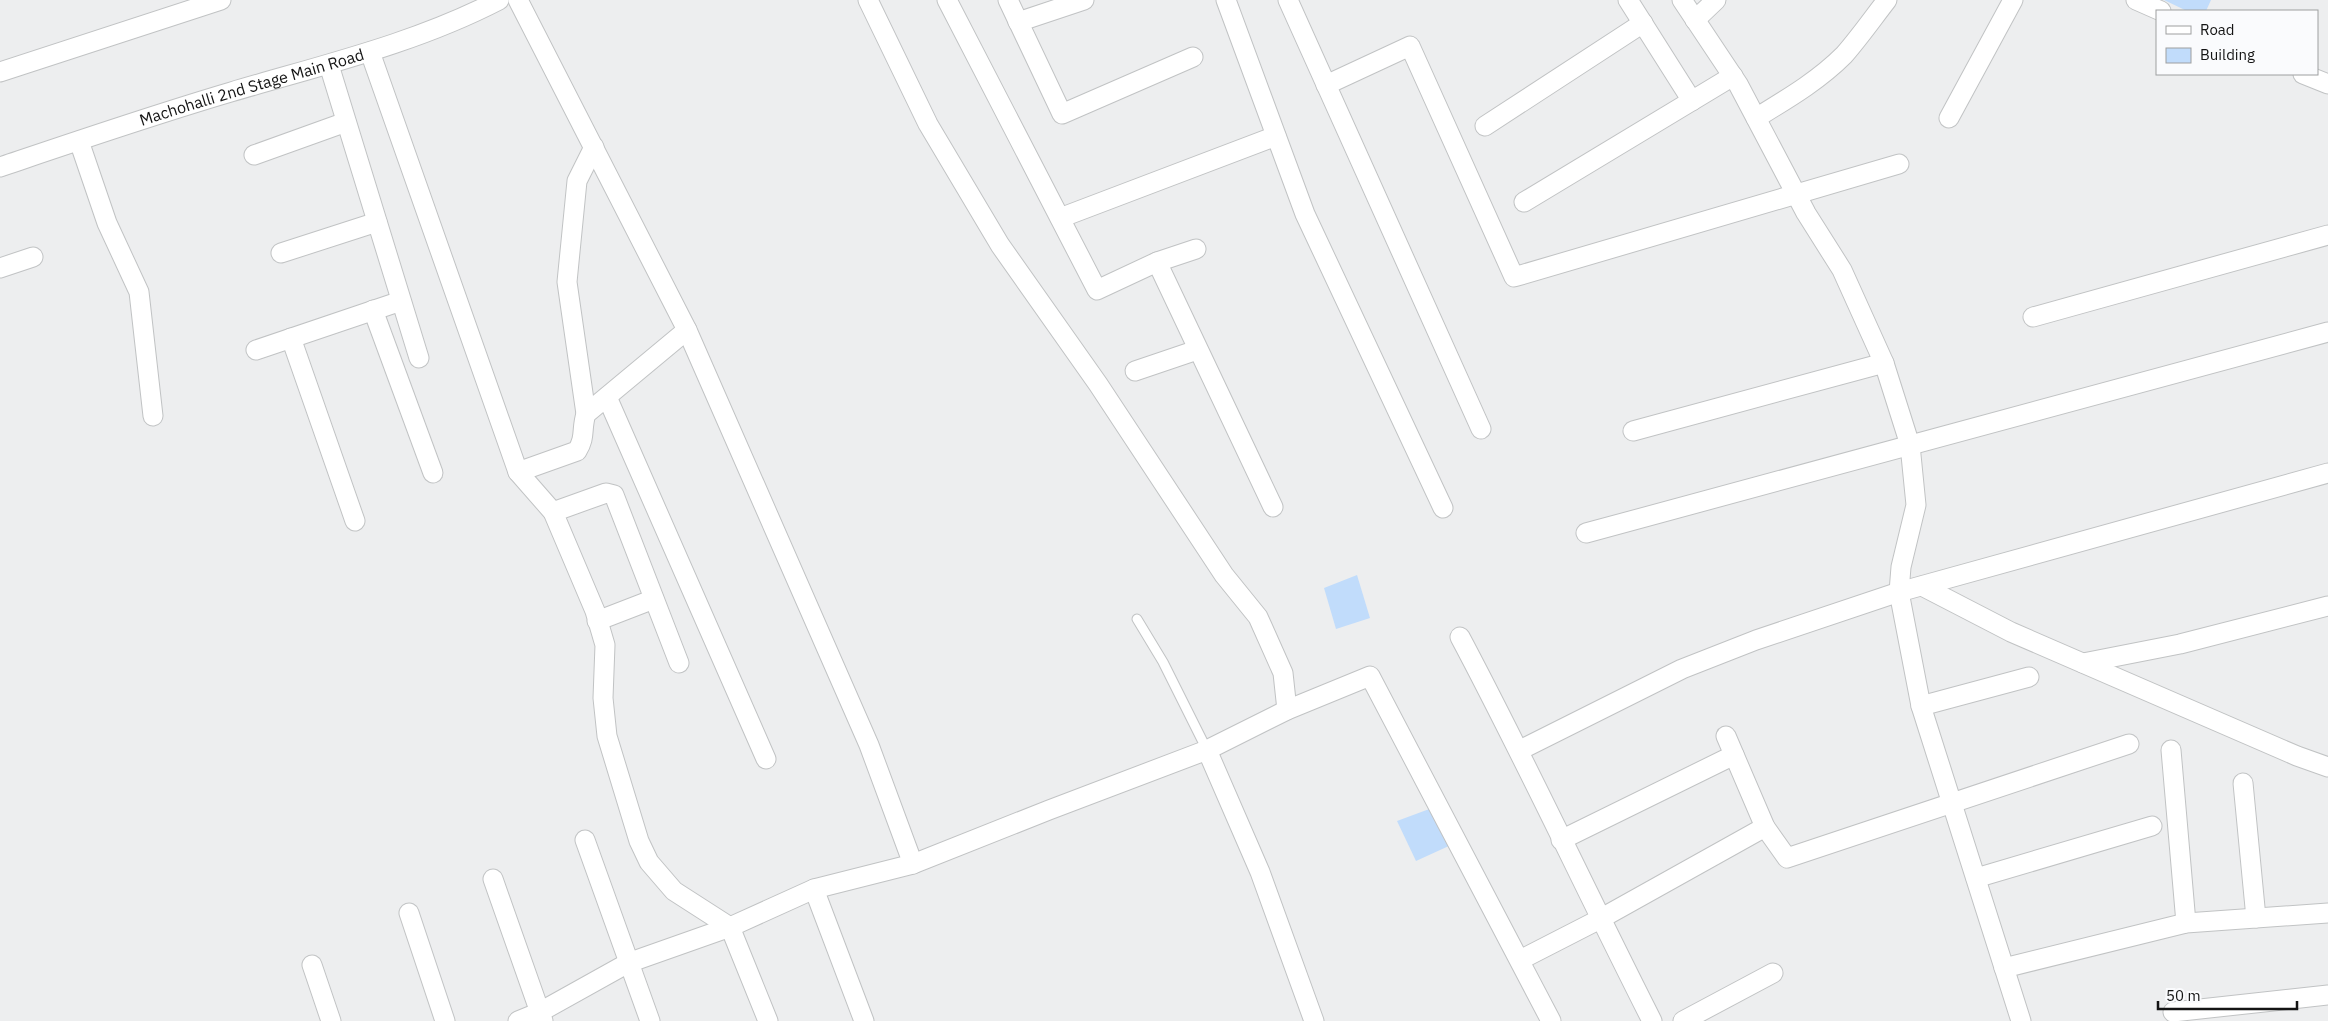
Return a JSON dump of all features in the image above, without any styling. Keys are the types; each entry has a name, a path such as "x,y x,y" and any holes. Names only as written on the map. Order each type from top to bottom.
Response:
{"street":[{"path":"0,72 221,0"},
{"path":"518,0 687,330 869,745 913,864"},
{"path":"868,0 928,124 1000,245 1098,384 1224,575 1258,617 1283,673 1288,710"},
{"path":"947,0 1097,290 1157,262 1196,249"},
{"path":"1008,0 1062,114 1193,57"},
{"path":"1018,22 1084,0"},
{"path":"1288,0 1481,429"},
{"path":"1628,0 1692,101"},
{"path":"1682,0 1733,76 1796,194 1842,270 1884,363 1910,445 1916,505 1900,567 1899,592 1921,706 2021,1021"},
{"path":"1695,20 1716,0"},
{"path":"1756,118 1802,90 1824,73 1844,54 1887,0"},
{"path":"1949,118 2013,0"},
{"path":"2136,0 2159,10"},
{"name":"Machohalli 2nd Stage Main Road","path":"0,167 230,92 329,66 418,36 497,1"},
{"path":"1230,1 1305,214 1443,508"},
{"path":"1485,126 1642,23"},
{"path":"1326,85 1410,46 1514,277 1899,164"},
{"path":"370,52 518,472 553,512 598,620 605,646 604,698 607,736 639,841 649,862 674,891 730,927 768,1021"},
{"path":"329,66 419,358"},
{"path":"2306,75 2328,84"},
{"path":"1524,202 1733,76"},
{"path":"254,155 346,122"},
{"path":"1060,218 1276,136"},
{"path":"79,141 107,223 139,292 153,416"},
{"path":"518,472 577,451 583,440 583,423 586,414 566,282 577,181 594,147"},
{"path":"281,254 377,222"},
{"path":"2033,317 2328,235"},
{"path":"0,268 33,257"},
{"path":"1157,262 1273,508"},
{"path":"256,350 401,301"},
{"path":"373,310 433,473"},
{"path":"586,414 687,330"},
{"path":"1586,533 2328,332"},
{"path":"291,338 355,521"},
{"path":"1135,371 1197,350"},
{"path":"1633,430 1884,363"},
{"path":"608,397 766,759"},
{"path":"1520,750 1682,670 1756,640 1899,592 2328,473"},
{"path":"553,512 606,492 614,495 679,663"},
{"path":"1922,586 2012,632 2297,756 2328,767"},
{"path":"598,620 654,599"},
{"path":"2083,663 2180,644 2328,606"},
{"path":"1460,637 1520,750 1561,840 1652,1021"},
{"path":"518,1021 542,1017 628,963 730,927 814,889 913,864 1207,750 1288,710 1370,676 1551,1021"},
{"path":"1921,706 2029,677"},
{"path":"1726,736 1765,827 1786,858 1952,805 2129,744"},
{"path":"1207,750 1260,872 1314,1021"},
{"path":"2171,750 2186,923"},
{"path":"1561,840 1734,755"},
{"path":"2244,783 2256,918"},
{"path":"1976,878 2152,826"},
{"path":"1520,960 1600,919 1765,827"},
{"path":"585,840 650,1021"},
{"path":"493,879 542,1017"},
{"path":"814,889 864,1021"},
{"path":"2004,968 2186,923 2328,912"},
{"path":"408,913 445,1021"},
{"path":"312,966 331,1021"},
{"path":"1683,1021 1773,973"},
{"path":"2173,1012 2328,996"}],"lane":[{"path":"1138,619 1163,662 1207,750"}],"building":[{"path":"2164,0 2211,0 2206,10 2185,10"},
{"path":"1357,575 1370,618 1336,629 1324,588"},
{"path":"1432,808 1451,845 1416,861 1397,821"}]}
